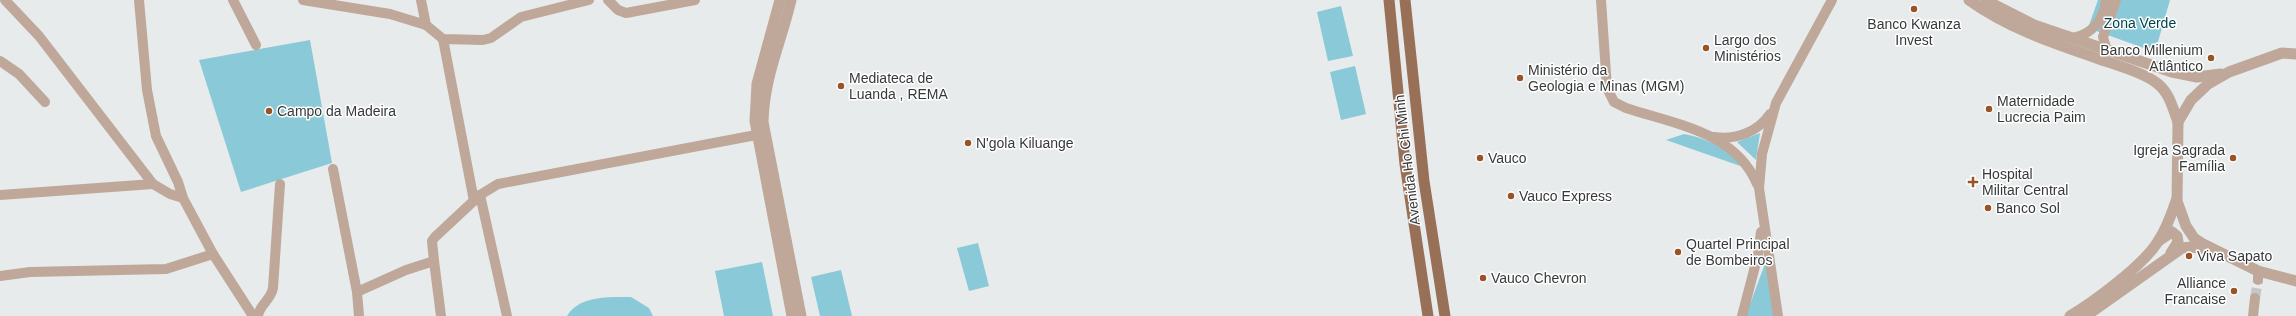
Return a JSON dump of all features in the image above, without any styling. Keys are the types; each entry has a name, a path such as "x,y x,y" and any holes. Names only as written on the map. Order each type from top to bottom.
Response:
{"main road":[{"name":"Avenida Ho Chi Minh","path":"1389,0 1405,164 1428,316"},
{"name":"Avenida Ho Chi Minh","path":"1405,0 1424,181 1444,316"}],"street":[{"path":"5,0 39,36 153,184 170,194 182,198"},
{"path":"139,0 150,115 156,136 178,182 182,198 213,254 259,315 272,295 274,288 280,184"},
{"path":"233,0 256,45"},
{"path":"303,0 390,14 426,25 443,39 483,40 491,38 521,17 589,0"},
{"path":"421,0 426,25"},
{"path":"608,0 618,10 626,13 695,0"},
{"path":"1600,0 1607,88 1614,102 1626,108 1709,136 1732,148 1749,167 1759,188"},
{"path":"1709,136 1729,137 1748,133 1765,121 1832,0"},
{"path":"1969,0 1983,10 2048,42 2122,68 2153,81 2167,94 2178,122 2177,201 2180,215 2194,238 2214,251 2261,275 2296,288"},
{"path":"1985,0 2034,25 2107,51 2186,76 2211,77 2229,72 2282,53 2296,45"},
{"path":"2073,38 2084,36 2091,31 2103,15 2106,0"},
{"path":"2107,51 2103,37 2116,0"},
{"path":"788,1 756,89 754,104 756,135 792,316"},
{"path":"788,1 767,81 763,101 763,122 801,316"},
{"path":"443,39 477,198 507,316"},
{"path":"2282,53 2296,54"},
{"path":"0,62 0,72"},
{"path":"0,62 20,74 45,102"},
{"path":"2178,122 2196,93 2229,72"},
{"path":"1776,103 1762,154 1759,188 1778,316"},
{"path":"442,316 432,241 477,198 498,184 756,135"},
{"path":"334,169 358,292 359,316"},
{"path":"0,195 153,184"},
{"path":"2157,244 2169,223 2177,201"},
{"path":"1742,316 1758,256 1763,216"},
{"path":"2070,316 2106,291 2168,233 2172,232 2177,236 2176,245 2167,257"},
{"path":"2086,316 2141,279 2167,257 2182,248 2191,246 2214,251"},
{"path":"0,276 30,272 166,268 178,266 213,254"},
{"path":"358,292 406,270 434,261"},
{"path":"2261,275 2296,281"},
{"path":"2253,316 2255,298"}],"green space":[{"name":"Zona Verde","path":"2098,0 2170,0 2155,52 2088,28"},
{"path":"1341,6 1353,56 1328,61 1317,12"},
{"name":"Campo da Madeira","path":"310,40 332,163 241,192 199,60"},
{"path":"1355,66 1366,114 1341,120 1330,72"},
{"path":"1760,133 1756,160 1737,142"},
{"path":"1684,134 1703,139 1718,146 1746,168 1666,140"},
{"path":"978,243 989,286 969,291 957,248"},
{"path":"1766,261 1775,316 1746,316 1746,315"},
{"path":"762,262 773,316 724,316 715,271"},
{"path":"841,270 852,316 820,316 811,277"},
{"path":"605,297 631,297 649,308 653,316 567,316 572,309 587,301"}],"tunnel":[{"path":"2255,298 2258,280"}],"place":[{"name":"Banco Kwanza Invest","path":"1914,9"},
{"name":"Largo dos Ministérios","path":"1706,48"},
{"name":"Banco Millenium Atlântico","path":"2211,58"},
{"name":"Ministério da Geologia e Minas (MGM)","path":"1520,78"},
{"name":"Mediateca de Luanda , REMA","path":"841,86"},
{"name":"Maternidade Lucrecia Paim","path":"1989,109"},
{"name":"Campo da Madeira","path":"269,111"},
{"name":"N'gola Kiluange","path":"968,143"},
{"name":"Vauco","path":"1480,158"},
{"name":"Igreja Sagrada Família","path":"2233,158"},
{"name":"Hospital Militar Central","path":"1973,182"},
{"name":"Vauco Express","path":"1511,196"},
{"name":"Banco Sol","path":"1988,208"},
{"name":"Quartel Principal de Bombeiros","path":"1678,252"},
{"name":"Viva Sapato","path":"2189,256"},
{"name":"Vauco Chevron","path":"1483,278"},
{"name":"Alliance Francaise","path":"2234,291"}]}
